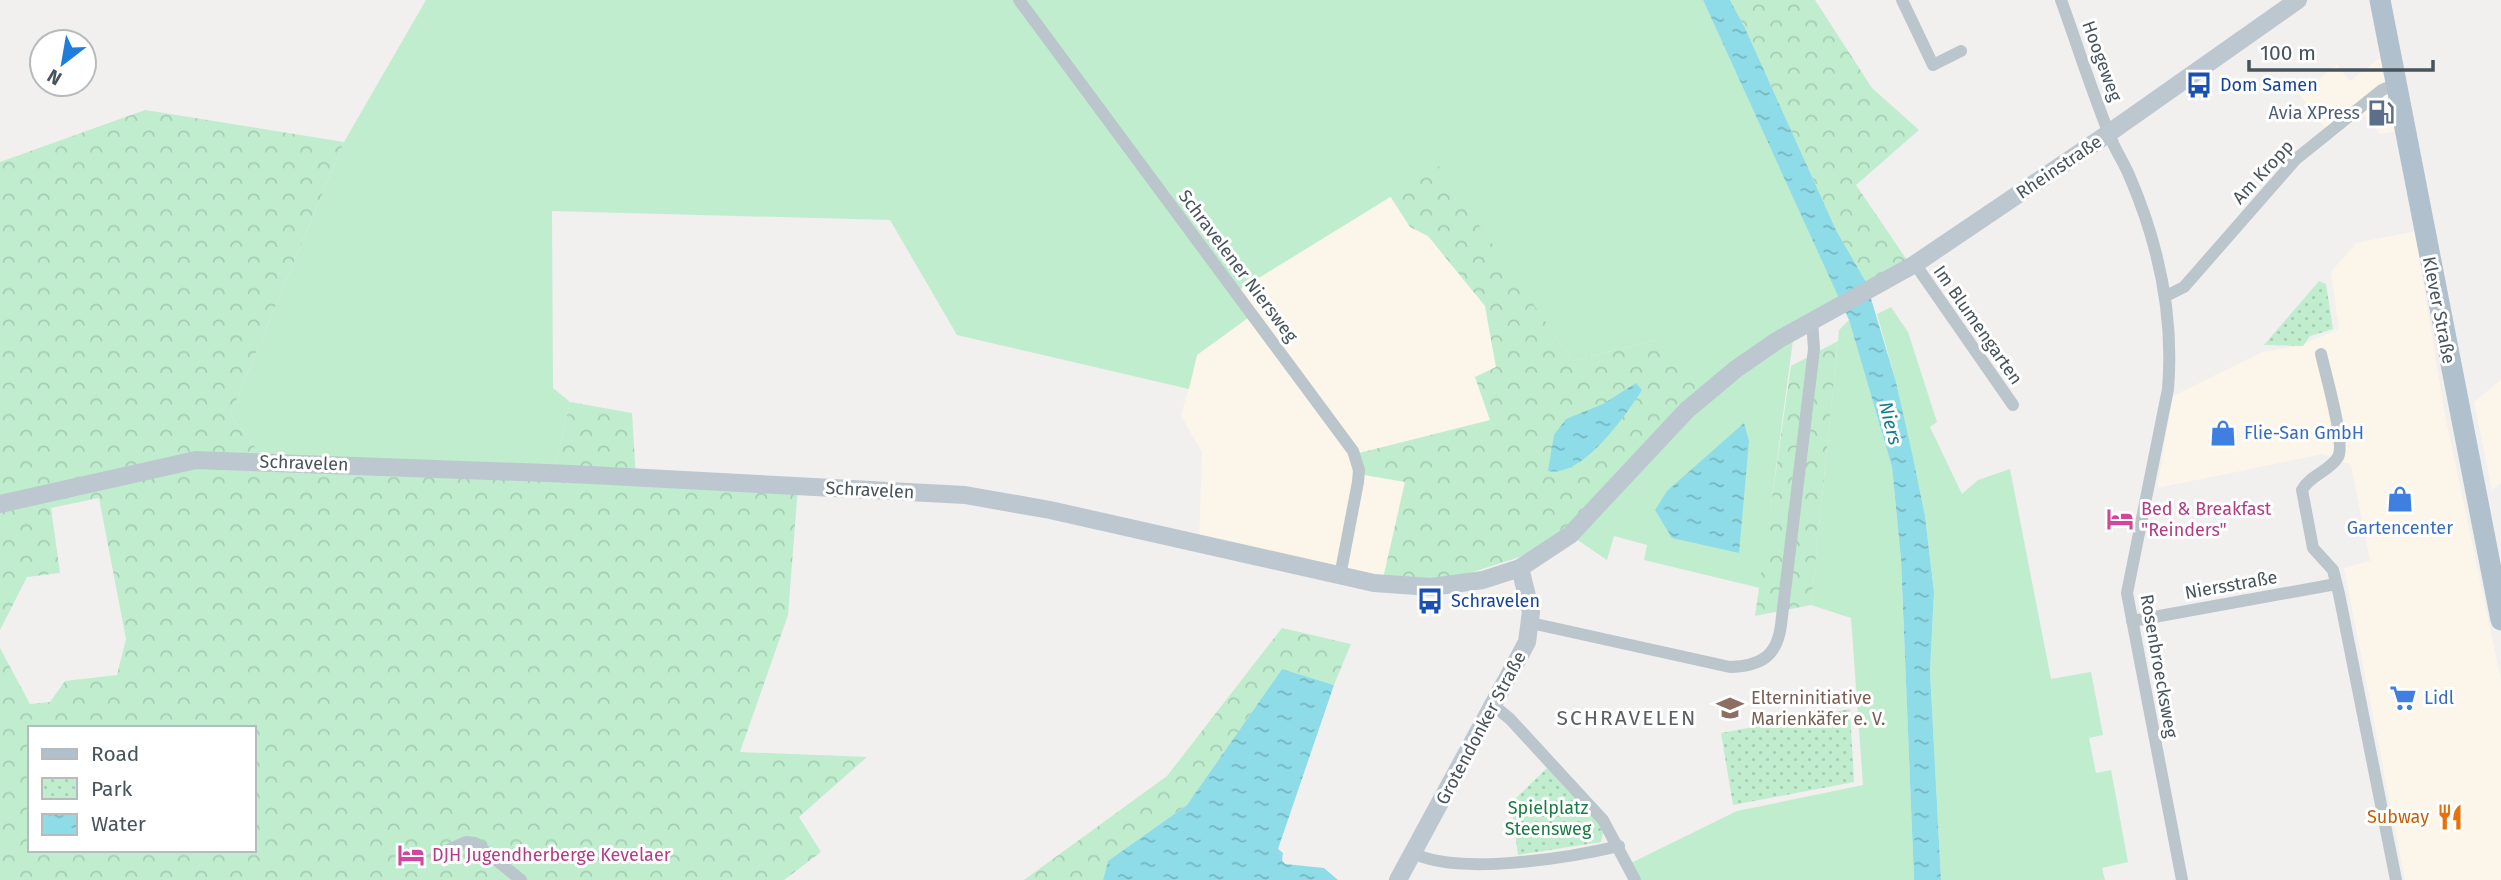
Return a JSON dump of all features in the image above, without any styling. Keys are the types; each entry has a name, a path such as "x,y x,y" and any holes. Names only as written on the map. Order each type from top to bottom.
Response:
{"main road":[{"name":"Rheinstraße","path":"1812,321 1915,264 2109,133 2298,0"},
{"name":"Klever Straße","path":"2379,0 2398,83 2436,296 2501,620"},
{"name":"Schravelen","path":"0,504 153,468 209,460 572,474 965,495 1050,510 1374,583 1431,587 1483,580 1520,568 1570,535 1679,419 1710,390 1778,340 1812,321"},
{"name":"Grotendonker Straße","path":"1398,880 1527,642 1531,623 1530,601 1520,568"}],"street":[{"name":"Schravelener Niersweg","path":"1019,0 1353,451 1359,470 1358,482 1340,576"},
{"path":"1902,0 1933,65 1961,51"},
{"name":"Hoogeweg","path":"2062,0 2109,133"},
{"name":"Am Kropp","path":"2166,296 2184,287 2296,159 2382,90 2398,83"},
{"name":"Rosenbroecksweg","path":"2109,133 2129,175 2154,246 2166,296 2171,358 2168,389 2127,593 2182,880"},
{"name":"Im Blumengarten","path":"1915,264 2012,405"},
{"path":"1531,623 1730,667 1749,666 1769,656 1779,636 1814,349 1812,321"},
{"path":"2321,354 2341,448 2333,463 2305,483 2302,490 2313,548 2333,570 2396,880"},
{"name":"Niersstraße","path":"2132,621 2336,584"},
{"path":"1493,705 1510,719 1603,820 1619,846 1634,880"},
{"path":"435,856 470,842 522,880"},
{"path":"1413,853 1438,861 1493,863 1574,856 1619,846"}],"shaded area":[{"path":"2380,58 2396,131 2380,134 2363,114 2333,138 2299,94 2337,65 2350,81"},
{"path":"1390,196 1410,227 1428,236 1485,306 1496,368 1475,377 1491,420 1354,473 1405,482 1382,583 1199,544 1202,452 1181,416 1197,355 1252,315 1235,292"},
{"path":"2415,231 2444,410 2501,680 2501,880 2405,880 2344,568 2370,561 2351,465 2323,454 2157,488 2173,396 2262,352 2299,346 2339,329 2331,272 2356,243"},
{"path":"2501,380 2501,483 2492,490 2474,402"}],"green space":[{"path":"426,0 1703,0 1839,296 1793,340 1760,588 1644,560 1647,545 1614,536 1607,560 1570,535 1656,340 1572,361 1439,167 1236,292 1252,315 1197,355 1189,389 957,335 890,220 552,211 553,388 570,402 554,472 266,461 230,415 344,142"},
{"path":"1730,0 1815,0 1872,88 1919,130 1856,185 1907,260 1866,282 1836,230"},
{"path":"145,110 344,142 230,415 266,461 554,472 570,402 632,413 636,478 798,487 788,615 740,752 867,757 799,817 821,852 784,880 0,880 0,648 30,704 50,702 65,681 117,675 126,639 99,498 51,508 60,573 27,577 0,630 0,162"},
{"path":"1439,166 1572,361 1656,340 1708,390 1568,526 1523,556 1460,576 1382,583 1405,482 1353,473 1351,455 1490,420 1475,377 1496,367 1485,306 1428,236 1410,227 1390,196"},
{"path":"2319,281 2326,284 2333,329 2310,336 2303,346 2264,345"},
{"path":"1891,307 1908,332 1937,422 1930,427 1962,494 1978,480 2010,469 2051,679 2091,672 2103,735 2089,738 2096,773 2111,770 2128,862 2102,868 2105,880 1941,880 1930,671 1934,592 1925,516 1896,382 1877,314"},
{"path":"1849,320 1892,467 1901,559 1914,880 1635,880 1629,864 1737,811 1863,785 1851,618 1811,605 1839,330"},
{"path":"1838,341 1811,605 1755,616 1791,366"},
{"path":"1282,628 1351,644 1334,685 1282,669 1187,805 1108,861 1103,880 1024,880 1167,776"},
{"path":"1850,709 1854,782 1733,805 1721,733"},
{"name":"Spielplatz Steensweg","path":"1547,768 1599,824 1603,833 1601,842 1518,855 1511,803"}],"water":[{"name":"Niers","path":"1703,0 1730,0 1745,28 1836,230 1866,282 1896,382 1925,516 1934,592 1930,671 1941,880 1914,880 1901,559 1892,467 1849,320"},
{"path":"1636,383 1642,390 1602,443 1575,465 1561,471 1548,471 1554,435 1566,419 1603,404"},
{"path":"1744,423 1749,441 1739,553 1672,538 1655,510 1667,491"},
{"path":"1282,669 1334,685 1278,849 1283,853 1282,860 1285,864 1324,868 1338,880 1103,880 1108,861 1187,805"}],"place":[{"name":"Dom Samen","path":"2199,85"},
{"name":"Avia XPress","path":"2381,113"},
{"name":"Flie-San GmbH","path":"2223,433"},
{"name":"Gartencenter","path":"2400,499"},
{"name":"Bed & Breakfast \"Reinders\"","path":"2120,519"},
{"name":"Schravelen","path":"1430,601"},
{"name":"Lidl","path":"2403,698"},
{"name":"Elterninitiative Marienkäfer e. V.","path":"1730,708"},
{"name":"Subway","path":"2450,817"},
{"name":"DJH Jugendherberge Kevelaer","path":"411,855"}],"district":[{"name":"SCHRAVELEN","path":"1627,718"}]}
